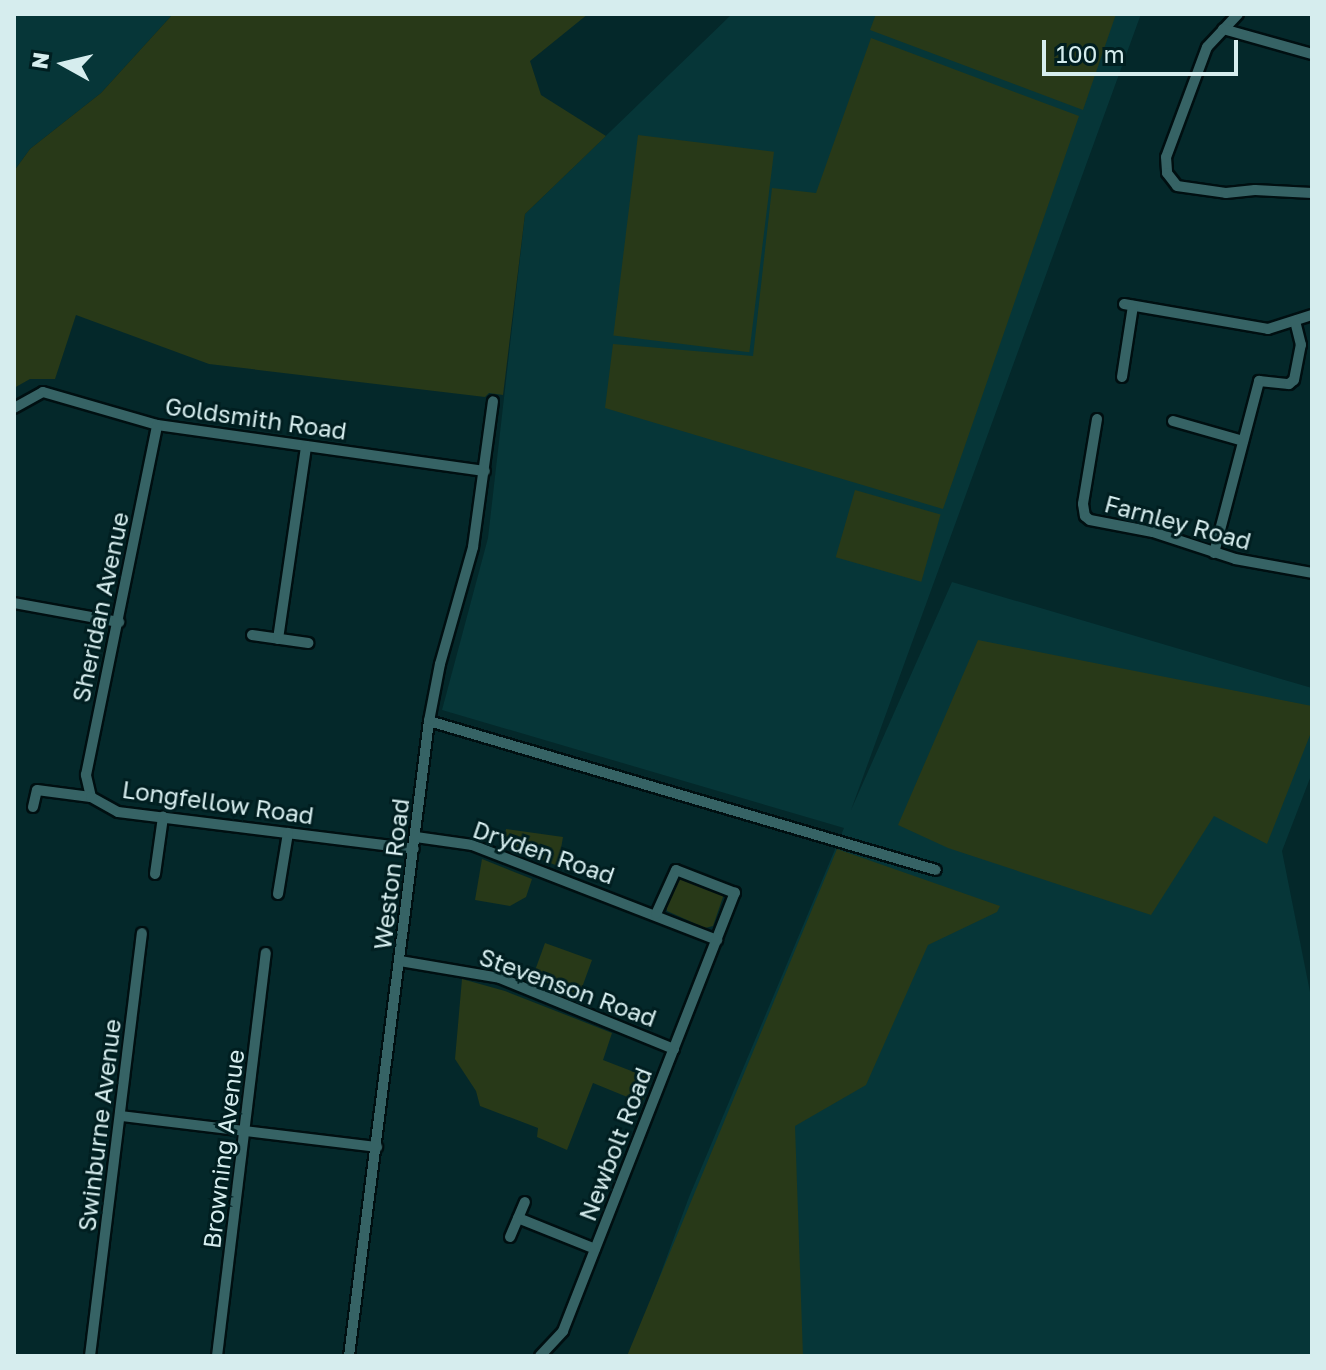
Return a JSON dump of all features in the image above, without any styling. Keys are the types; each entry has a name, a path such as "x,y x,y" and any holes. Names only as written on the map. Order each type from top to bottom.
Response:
{"street":[{"path":"1238,14 1207,47 1166,157 1167,173 1177,186 1226,193 1255,190 1312,193"},
{"path":"1223,29 1312,54"},
{"path":"1122,377 1128,305 1268,329 1312,315"},
{"path":"1214,553 1259,381 1289,384 1294,380 1301,345 1295,321"},
{"name":"Goldsmith Road","path":"14,408 43,392 157,425 485,471"},
{"name":"Weston Road","path":"349,1356 429,721 440,664 473,547 493,401"},
{"name":"Farnley Road","path":"1097,419 1083,504 1085,516 1090,520 1153,532 1214,553 1312,573"},
{"path":"1173,421 1243,441"},
{"name":"Sheridan Avenue","path":"91,797 86,775 157,425"},
{"path":"278,639 306,446"},
{"path":"14,603 119,622"},
{"path":"252,635 308,643"},
{"path":"429,721 936,870"},
{"name":"Longfellow Road","path":"33,807 37,790 91,797 118,812 288,833 415,843"},
{"path":"155,874 163,817"},
{"path":"278,894 288,833"},
{"name":"Dryden Road","path":"415,843 472,845 717,940"},
{"path":"656,914 676,870 732,891 734,897 717,940"},
{"name":"Swinburne Avenue","path":"90,1356 142,933"},
{"name":"Newbolt Road","path":"540,1356 563,1331 717,940"},
{"name":"Browning Avenue","path":"218,1353 266,953"},
{"name":"Stevenson Road","path":"400,961 500,978 674,1049"},
{"path":"121,1116 377,1147"},
{"path":"510,1237 525,1202"},
{"path":"518,1218 595,1249"}],"shaded area":[{"path":"14,14 173,14 101,93 30,149 14,171"},
{"path":"732,14 1141,14 851,810 952,582 1312,688 1312,773 1282,851 1312,1002 1312,1356 630,1356 689,1197 844,828 442,710 488,538 525,214"}],"green space":[{"path":"173,14 588,14 530,61 541,95 606,136 525,214 503,395 489,393 485,397 209,364 76,315 55,379 30,379 14,388 14,171 30,149 101,93"},
{"path":"876,14 1116,14 1083,110 870,30"},
{"path":"871,38 1079,116 943,509 605,408 613,344 753,356 772,188 816,193"},
{"path":"638,135 774,152 749,352 613,335"},
{"path":"855,490 941,515 921,582 836,557"},
{"path":"978,640 1312,706 1312,730 1267,844 1214,816 1151,915 948,848 898,825"},
{"path":"506,829 563,837 558,866 503,845"},
{"path":"837,849 1000,906 997,912 928,945 866,1085 795,1126 803,1356 627,1356"},
{"path":"482,859 532,879 526,897 510,906 475,900"},
{"path":"681,877 724,894 713,926 705,928 667,911 667,902"},
{"path":"545,943 592,960 579,995 532,978"},
{"path":"462,979 505,991 612,1033 603,1060 652,1079 642,1103 593,1083 567,1150 537,1137 538,1128 480,1106 476,1091 455,1059"}]}
